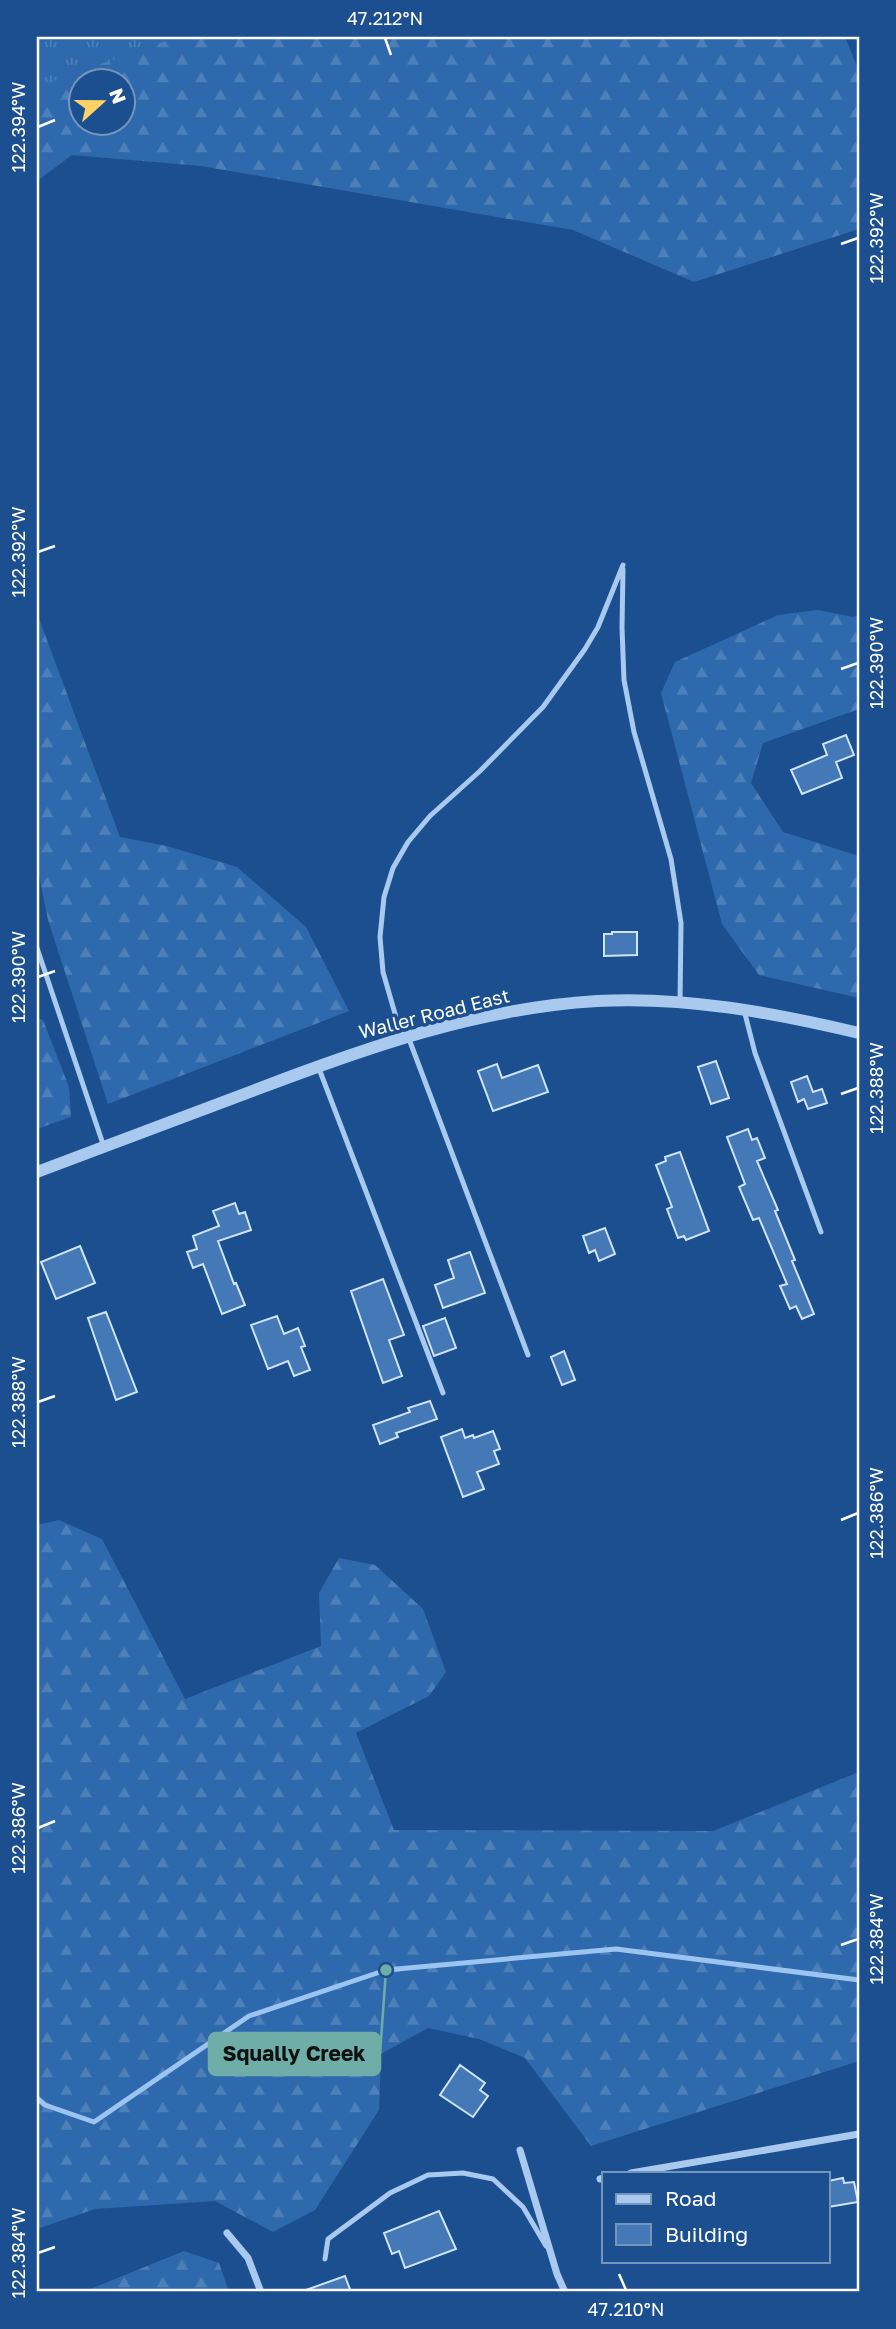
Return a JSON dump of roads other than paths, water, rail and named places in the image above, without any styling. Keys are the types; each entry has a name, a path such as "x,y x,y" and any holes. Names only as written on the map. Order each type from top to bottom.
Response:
{"street":[{"name":"Waller Road East","path":"37,1172 318,1066 405,1037 529,1009 597,1001 680,1003 744,1010 859,1033"},
{"path":"637,2172 859,2134"},
{"path":"520,2150 550,2252 565,2292"},
{"path":"228,2233 248,2258 261,2292"}],"lane":[{"path":"528,1355 405,1037 383,972 380,937 384,897 393,868 408,842 430,816 480,772 542,707 585,649 598,627 623,565 624,680 634,732 671,859 681,923 680,1003"},
{"path":"37,948 104,1146"},
{"path":"744,1010 755,1054 821,1232"},
{"path":"318,1066 443,1393"},
{"path":"325,2259 328,2239 390,2193 428,2175 463,2173 493,2179 523,2207 550,2252"}],"waterway":[{"path":"37,2098 45,2105 94,2122 249,2016 386,1970 616,1949 859,1980"}],"place":[{"name":"Squally Creek","path":"386,1970"}]}
